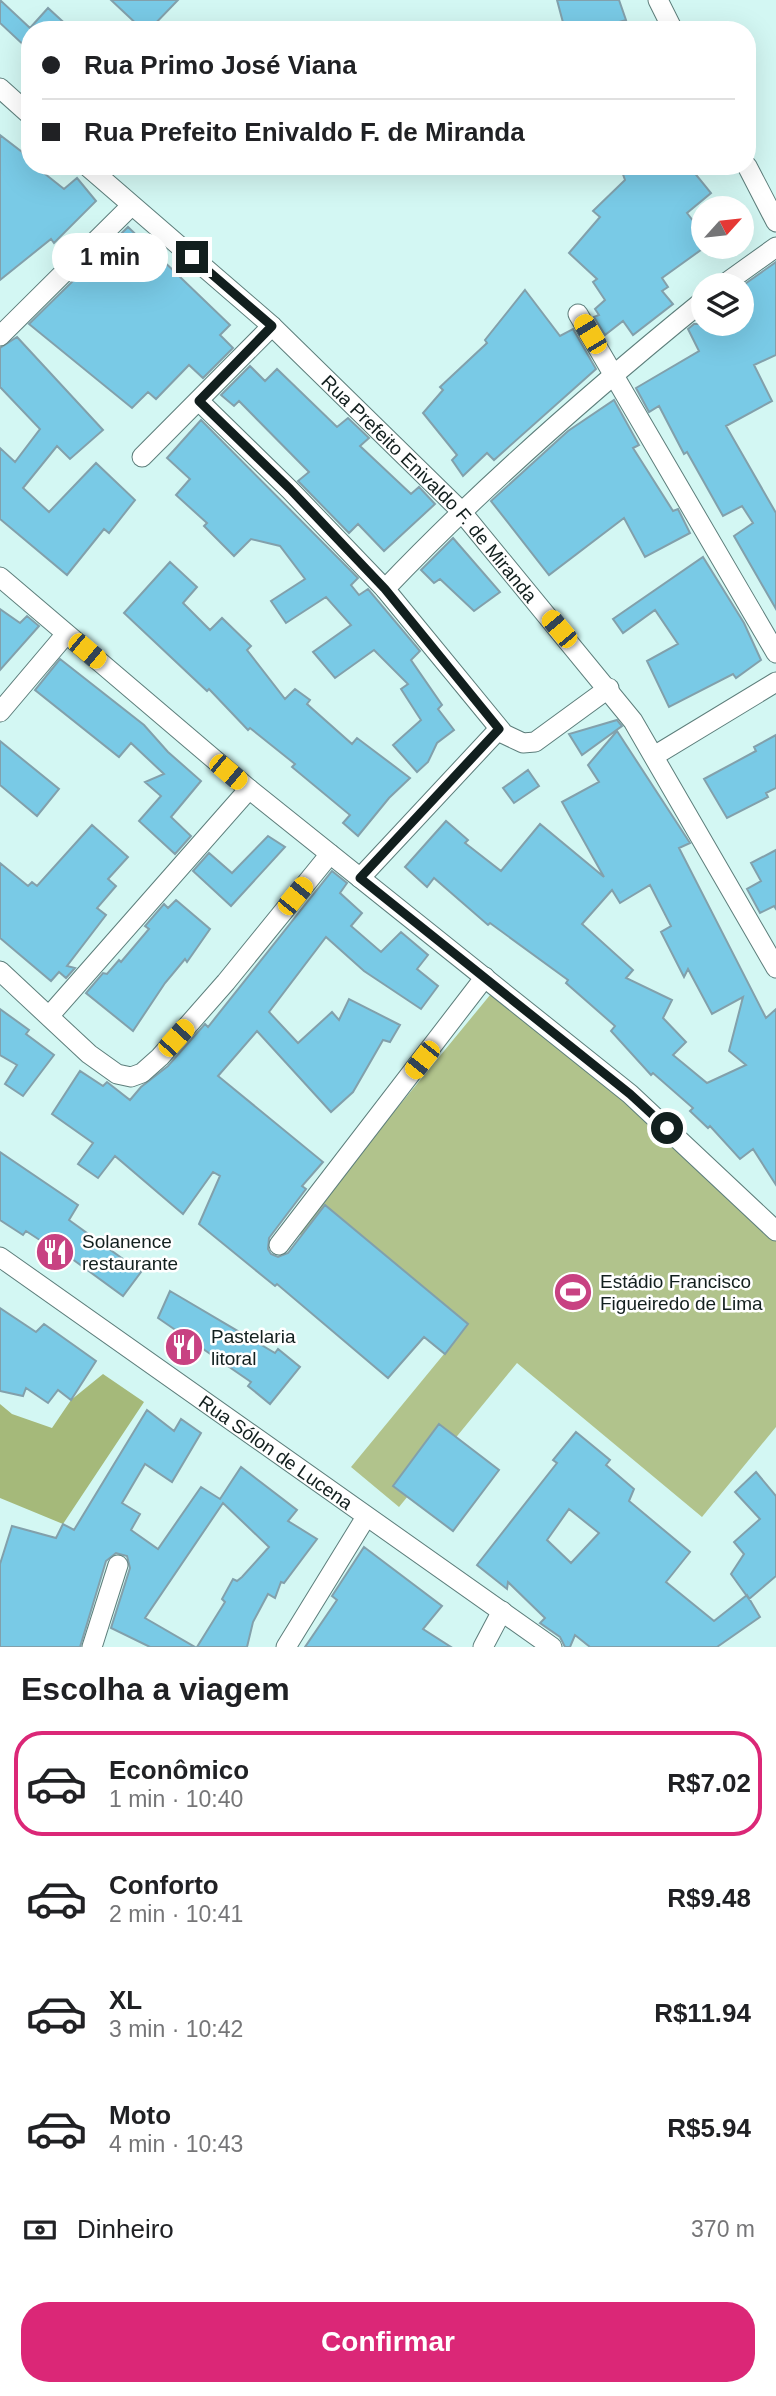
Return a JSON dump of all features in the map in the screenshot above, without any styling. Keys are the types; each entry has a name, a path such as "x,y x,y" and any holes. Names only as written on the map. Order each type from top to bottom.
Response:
{"street":[{"path":"659,0 669,21"},
{"path":"0,88 21,107"},
{"name":"Rua Prefeito Enivaldo F. de Miranda","path":"97,175 272,326 460,510 609,688 654,756 776,968"},
{"path":"752,175 776,222"},
{"path":"0,336 131,206"},
{"path":"740,273 776,247"},
{"path":"385,589 460,510 614,373 691,311"},
{"path":"578,314 776,653"},
{"path":"142,457 272,326"},
{"path":"199,401 290,489 385,589 499,729 523,743 541,738 609,688"},
{"path":"0,578 248,789 630,1094 776,1230"},
{"path":"0,712 66,634"},
{"path":"654,756 776,682"},
{"path":"360,878 499,729"},
{"path":"50,1015 248,789"},
{"path":"0,971 89,1054 117,1074 131,1077 142,1073 154,1062 201,1010 330,854"},
{"path":"279,1245 485,977"},
{"name":"Rua Sólon de Lucena","path":"0,1257 552,1647"},
{"path":"286,1647 366,1517"},
{"path":"92,1647 118,1565"},
{"path":"483,1647 502,1611"}],"green space":[{"name":"Estádio Francisco Figueiredo de Lima","path":"495,989 776,1223 776,1427 702,1517 517,1363 399,1507 351,1467 444,1354 296,1231"},
{"path":"103,1374 144,1402 63,1524 0,1498 0,1404 12,1414 52,1428 71,1400"}],"building":[{"path":"0,0 22,21 21,43 0,23"},
{"path":"111,0 178,0 158,21 133,21"},
{"path":"557,0 619,0 626,20 623,21 563,21"},
{"path":"48,8 62,21 36,21"},
{"path":"0,135 21,151 21,175 46,175 64,189 77,178 96,201 54,243 51,239 0,280"},
{"path":"623,175 696,175 711,193 707,196 691,196 691,210 687,213 691,218 691,257 662,278 668,287 662,291 673,304 633,335 623,321 605,335 594,317 599,315 595,309 605,300 593,282 597,279 569,253 600,217 593,211 625,180"},
{"path":"128,227 230,325 220,335 233,348 203,378 189,365 156,399 148,392 132,408 29,324"},
{"path":"776,262 776,355 754,365 772,401 726,426 776,513 776,609 734,536 753,523 742,506 723,516 687,452 684,454 659,406 649,412 636,388 699,351 692,336 754,336 754,278"},
{"path":"525,290 560,336 573,329 596,369 494,460 487,453 463,476 452,460 457,455 423,413 443,390 440,387 487,343 485,340"},
{"path":"17,337 103,430 70,459 57,446 23,488 49,512 96,463 135,500 109,533 104,529 67,575 0,519 0,448 15,462 40,429 0,387 0,348"},
{"path":"250,366 265,381 277,369 337,427 348,418 369,438 360,446 411,494 419,487 435,504 384,551 358,524 349,533 298,481 309,472 239,401 234,406 221,395"},
{"path":"614,400 639,445 633,448 673,511 678,509 690,533 645,557 624,518 549,575 491,501 568,431"},
{"path":"201,420 358,578 351,585 359,595 368,589 420,651 411,660 442,705 438,709 454,730 437,743 428,762 417,772 393,745 421,720 401,689 408,684 374,650 335,678 313,652 351,625 326,597 286,623 271,601 305,579 280,546 251,539 234,556 204,526 207,523 176,495 190,479 167,458"},
{"path":"453,538 500,592 474,611 440,579 434,583 421,570"},
{"path":"703,557 744,623 761,660 736,678 733,674 669,707 647,661 678,644 655,610 623,633 613,619"},
{"path":"170,562 197,587 183,603 210,630 222,618 251,646 247,650 285,699 295,689 310,700 307,704 352,744 357,738 410,778 389,798 358,836 343,823 350,815 292,767 295,764 250,728 248,730 209,689 207,691 124,613"},
{"path":"0,609 20,623 27,616 39,626 0,670"},
{"path":"60,659 144,725 168,752 201,781 171,817 191,836 175,854 139,821 161,796 145,782 164,774 131,743 119,757 35,690"},
{"path":"617,720 622,726 582,755 569,734"},
{"path":"617,731 690,843 679,848 766,1018 776,1009 776,1185 753,1149 740,1159 710,1126 708,1128 690,1111 693,1108 653,1073 651,1075 611,1031 615,1026 566,983 568,980 490,923 488,925 434,878 427,887 405,867 446,821 468,840 465,843 501,871 540,824 604,877 562,802 599,782 588,765","holes":["650,885 671,926 661,932 684,977 688,969 712,1014 743,997 729,1051 746,1065 707,1083 673,1055 686,1042 663,1018 672,1000 626,978 633,970 582,924 612,890 620,903"]},
{"path":"776,735 776,788 766,793 768,797 727,818 704,779 756,751 754,747"},
{"path":"0,741 59,789 37,816 0,785"},
{"path":"528,770 539,786 514,803 503,788"},
{"path":"92,825 128,857 108,879 116,886 97,908 106,915 67,966 75,968 66,978 59,972 51,981 0,938 0,863 28,886 32,882 37,886"},
{"path":"268,836 285,847 231,906 193,871 209,853 232,873"},
{"path":"776,850 776,909 774,906 760,913 747,889 761,881 751,863"},
{"path":"332,871 347,883 340,893 362,913 351,926 381,952 401,932 428,955 417,969 438,986 421,1009 364,971 326,937 269,1012 298,1043 332,1012 339,1020 349,999 400,1025 390,1042 383,1040 353,1092 331,1112 257,1031 218,1076 323,1162 302,1186 306,1189 269,1238 268,1249 271,1254 278,1257 288,1253 325,1205 468,1324 445,1354 424,1337 388,1378 277,1284 275,1286 199,1224 220,1176 213,1172 183,1214 115,1156 98,1178 78,1164 93,1143 52,1114 80,1071 103,1086 107,1082 130,1100 141,1087 168,1066 205,1024 208,1027"},
{"path":"176,900 210,929 187,962 185,959 165,983 133,1031 86,993 103,973 107,974 119,960 121,962 149,929 145,926 164,904 168,908"},
{"path":"0,1009 29,1030 26,1034 54,1055 23,1096 5,1084 17,1065 0,1055"},
{"path":"0,1152 78,1205 69,1220 141,1272 123,1296 53,1245 52,1248 26,1231 23,1235 0,1220"},
{"path":"170,1291 275,1353 278,1349 300,1367 270,1404 248,1386 251,1382 158,1318"},
{"path":"0,1308 36,1332 44,1324 96,1361 71,1400 58,1390 48,1403 26,1388 23,1396 0,1391"},
{"path":"147,1410 174,1431 181,1419 201,1433 172,1482 145,1464 122,1503 140,1514 131,1530 158,1549 201,1487 220,1499 241,1467 297,1510 288,1521 317,1539 284,1583 281,1582 275,1598 268,1594 253,1622 247,1647 197,1647 225,1602 222,1599 233,1579 237,1581 242,1577 269,1547 223,1503 145,1618 195,1647 150,1647 111,1628 130,1568 127,1556 116,1553 106,1561 80,1647 0,1647 0,1564 12,1526 56,1538 63,1524 74,1530"},
{"path":"439,1424 499,1470 453,1531 393,1486"},
{"path":"576,1432 610,1460 606,1465 634,1489 629,1501 690,1552 666,1582 714,1621 747,1595 760,1617 717,1647 590,1647 575,1635 570,1647 565,1647 560,1637 540,1623 545,1618 508,1582 507,1589 477,1565 557,1463 553,1460","holes":["569,1509 599,1533 571,1563 547,1540"]},
{"path":"756,1472 776,1496 776,1576 749,1599 731,1574 744,1554 734,1542 760,1519 735,1492"},
{"path":"364,1547 442,1606 423,1629 451,1647 305,1647 337,1600 332,1596"}],"place":[{"name":"Solanence restaurante","path":"55,1252"},
{"name":"Estádio Francisco Figueiredo de Lima","path":"573,1292"},
{"name":"Pastelaria litoral","path":"184,1347"}],"route":[{"path":"192,257 272,326 199,401 290,489 385,589 499,729 360,878 630,1094 667,1128"}]}
